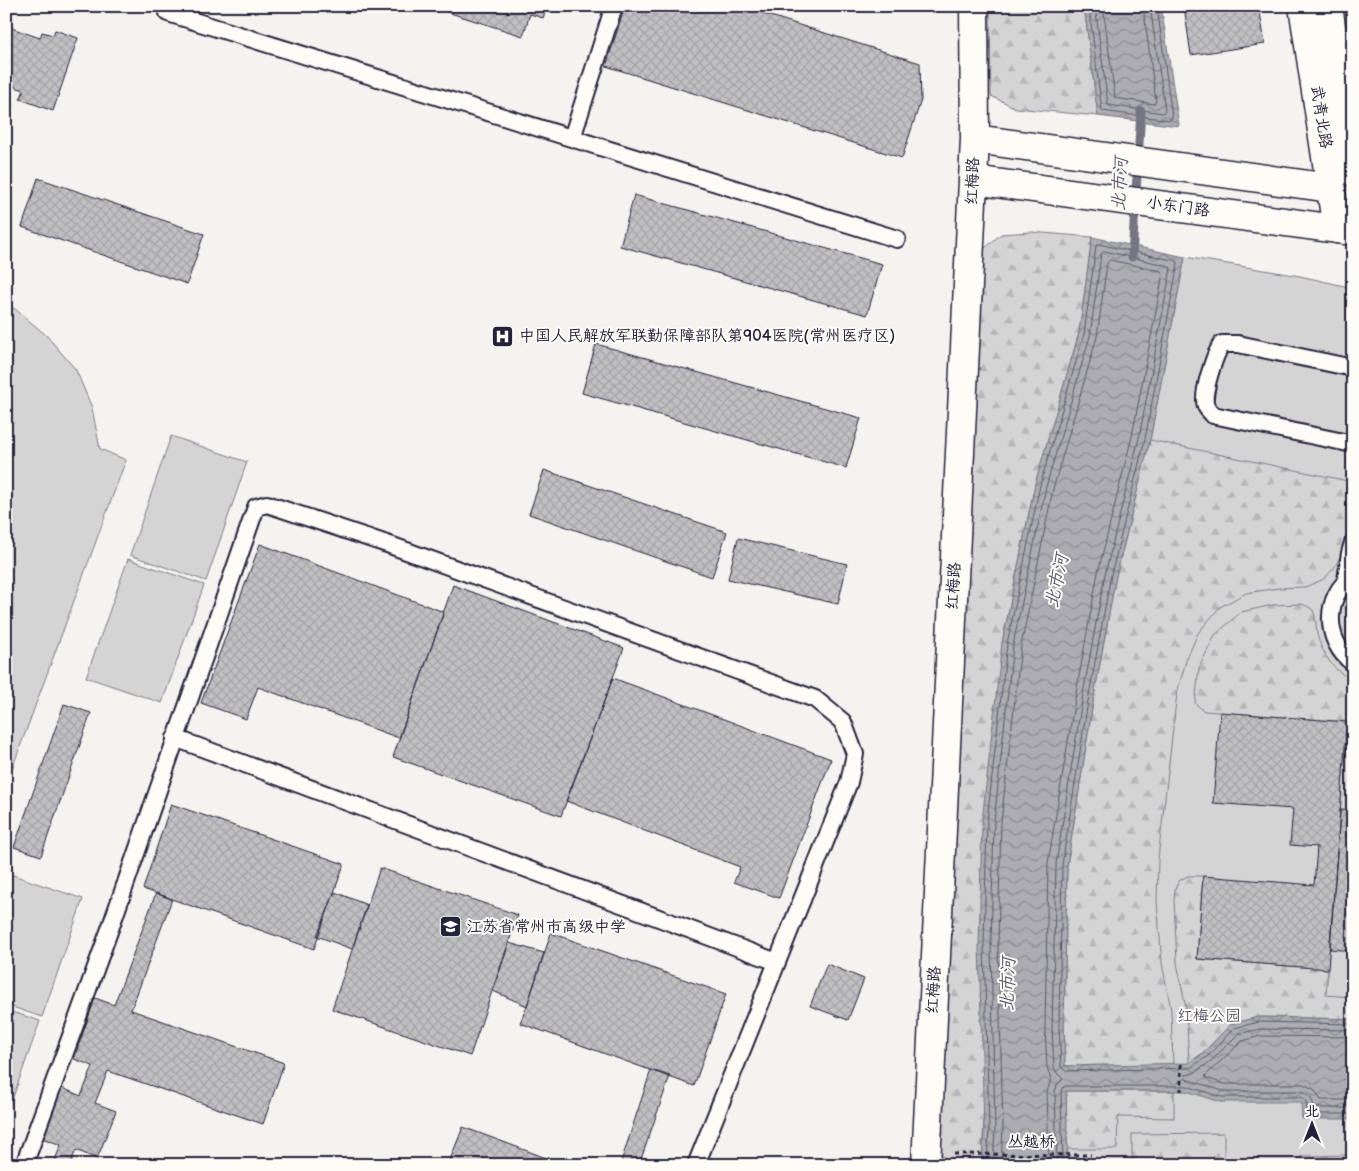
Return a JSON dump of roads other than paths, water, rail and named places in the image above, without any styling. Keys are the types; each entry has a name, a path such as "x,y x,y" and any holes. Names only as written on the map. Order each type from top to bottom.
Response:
{"street":[{"name":"红梅路","path":"926,1165 974,180 974,6"},
{"name":"武青北路","path":"1303,6 1342,189 1345,230"},
{"name":"武青北路","path":"1328,6 1353,172"},
{"path":"975,139 1342,189"},
{"name":"小东门路","path":"974,180 1345,230"}],"lane":[{"path":"170,6 168,13 898,239"},
{"path":"572,138 614,6"},
{"path":"1353,368 1238,344 1222,344 1216,352 1205,395 1205,405 1213,415 1353,444"},
{"path":"24,1165 111,926 256,507 267,504 400,548 815,699 842,722 854,754 849,782 696,1165"},
{"path":"1353,543 1350,553 1349,578 1336,594 1331,610 1331,628 1336,644 1346,658 1353,663"},
{"path":"175,738 777,962"}],"water":[{"path":"1084,6 1161,6 1179,126 1098,116"},
{"path":"1092,237 1185,257 1150,440 1116,576 1094,696 1067,866 1065,1066 1189,1063 1204,1052 1231,1024 1258,1017 1353,1019 1353,1119 1302,1119 1301,1102 1221,1102 1186,1091 1066,1091 1068,1165 982,1165 984,1129 979,944 982,821 1002,643 1035,484 1079,333"}],"waterway":[{"name":"北市河","path":"1132,257 1141,111"}],"place":[{"name":"中国人民解放军联勤保障部队第904医院(常州医疗区)","path":"503,336"},
{"name":"江苏省常州市高级中学","path":"450,927"}],"park label":[{"name":"红梅公园","path":"1209,1016"}]}
